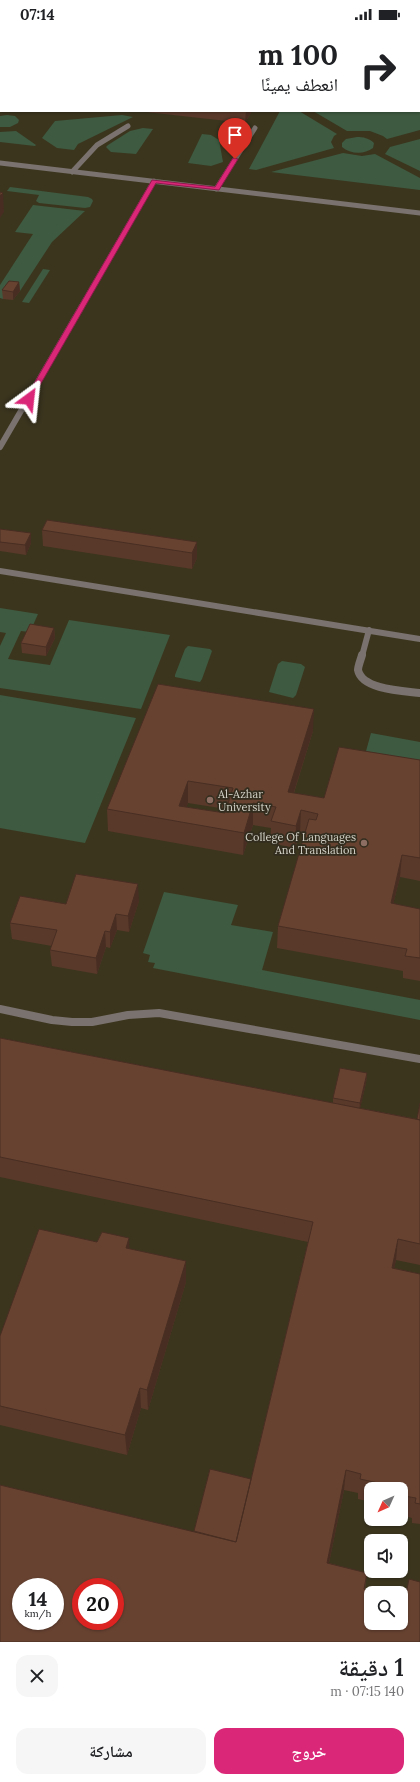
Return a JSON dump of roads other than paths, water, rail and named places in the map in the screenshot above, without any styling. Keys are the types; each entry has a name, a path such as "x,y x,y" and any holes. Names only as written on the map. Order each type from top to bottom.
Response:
{"lane":[{"path":"72,172 86,154 99,142 128,126"},
{"path":"216,189 254,128"},
{"path":"0,163 420,213"},
{"path":"0,447 154,181"},
{"path":"0,571 420,639"},
{"path":"370,630 358,669 363,680 378,686 420,693"},
{"path":"0,1009 52,1020 72,1022 92,1022 143,1013 167,1014 420,1059"}],"place":[{"name":"Al-Azhar University","path":"210,800"},
{"name":"College Of Languages And Translation","path":"364,843"}]}
